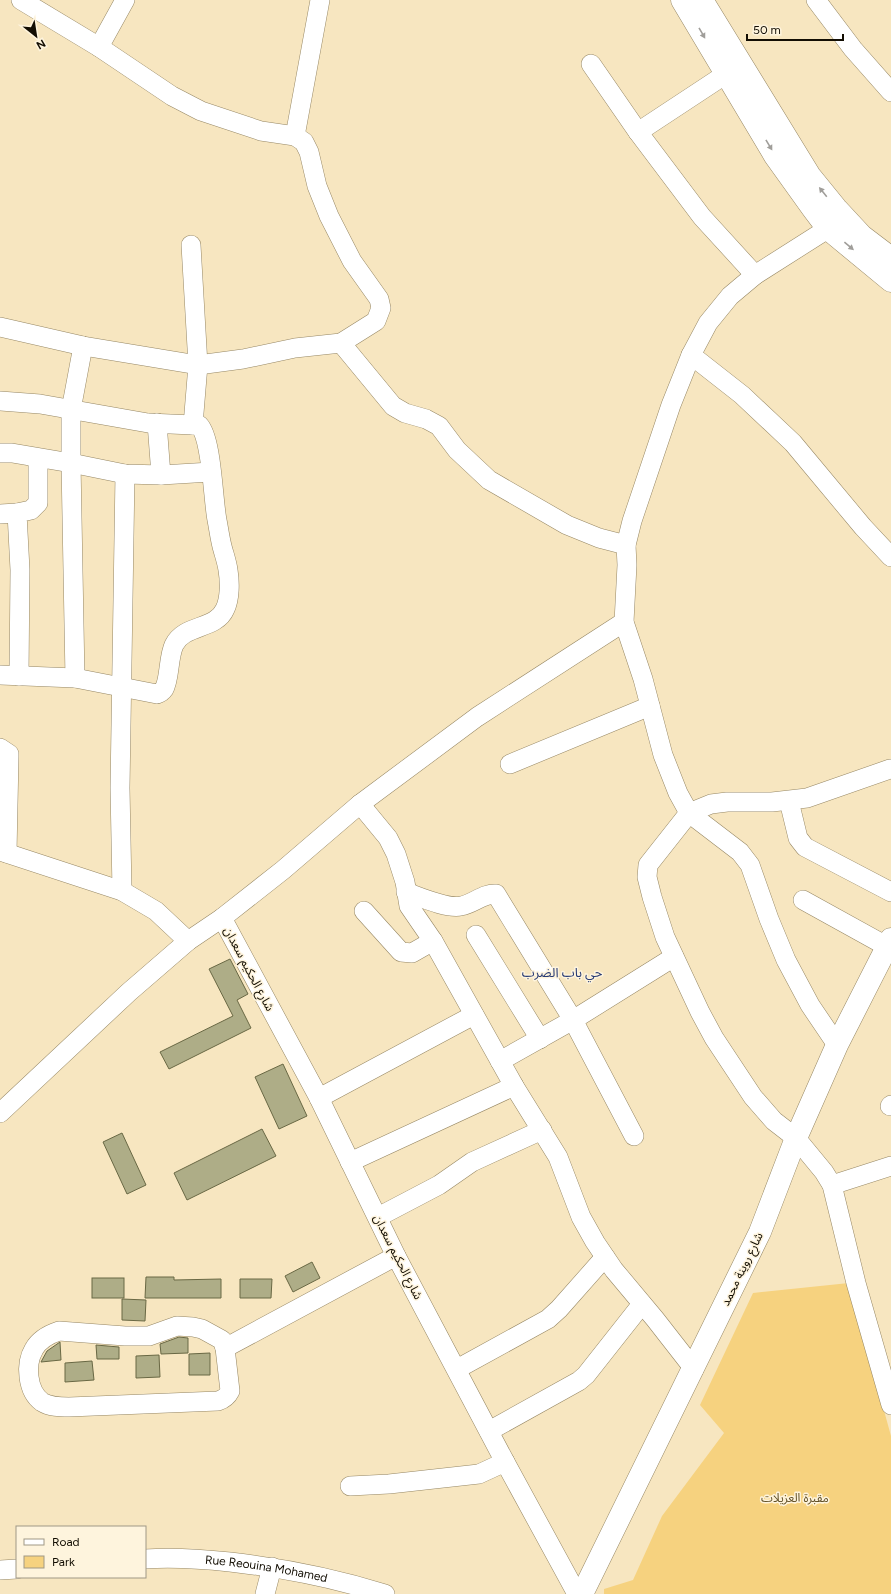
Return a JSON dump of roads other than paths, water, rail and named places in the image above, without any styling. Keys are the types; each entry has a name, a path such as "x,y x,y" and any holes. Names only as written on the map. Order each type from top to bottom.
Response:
{"main road":[{"path":"682,0 734,70"},
{"path":"702,0 776,156 891,281"},
{"path":"837,223 862,236 891,258"},
{"name":"شارع روينة محمد","path":"582,1594 694,1369 760,1232 796,1138 837,1045 889,943"}],"street":[{"path":"0,327 83,346 198,365 243,359 295,348 342,344 376,322 381,308 379,299 352,261 341,241 317,186 309,152 304,142 294,136 262,131 201,111 172,96 99,47 21,0"},
{"path":"99,47 125,0"},
{"path":"294,136 320,0"},
{"path":"816,0 853,50 891,92"},
{"path":"590,64 638,132 702,217 755,275"},
{"path":"638,132 734,70"},
{"path":"837,223 755,275 730,296 708,322 691,355 671,405 632,521 626,545 627,565 624,622 650,706 663,755 678,792 689,813 740,852 750,865 769,919 789,966 810,1005 837,1045"},
{"path":"190,245 198,365 193,426"},
{"path":"342,344 393,406 405,413 426,419 439,426 457,450 489,480 567,525 599,538 626,545"},
{"path":"76,678 71,410 83,346"},
{"path":"691,355 742,395 793,443 863,527 891,557"},
{"path":"0,401 40,404 157,423 193,426 198,425 201,428 207,446 216,518 228,570 229,585 226,609 222,615 206,625 194,629 182,636 175,643 170,655 165,686 162,692 157,694 76,678 0,675"},
{"path":"157,423 161,475"},
{"path":"0,453 12,453 125,474 161,475 211,472"},
{"path":"19,676 20,570 8,513 31,510 38,503 38,458"},
{"path":"122,890 120,788 125,474"},
{"path":"0,1113 129,992 188,941 222,918 283,870 360,804 477,717 624,622"},
{"path":"510,764 650,706"},
{"path":"0,748 9,754 4,852 122,890 156,911 188,941"},
{"path":"890,768 807,798 710,804 689,813 648,865 647,877 652,897 674,957 714,1038 753,1097 774,1121 796,1138 824,1172 832,1185 856,1283 884,1356 891,1404"},
{"path":"789,800 798,838 805,847 891,892"},
{"path":"360,804 388,838 403,872 409,906 432,941 500,1062 558,1158 581,1217 614,1270 694,1369"},
{"path":"406,892 457,907 491,894 496,894 574,1020 634,1136"},
{"path":"803,900 889,943"},
{"path":"364,912 401,952 412,953 432,941"},
{"name":"شارع الحكيم سعدان","path":"222,918 319,1098 396,1256 576,1594"},
{"path":"476,935 540,1039"},
{"path":"500,1062 574,1020 674,957"},
{"path":"319,1098 474,1015"},
{"path":"350,1162 514,1086"},
{"path":"378,1217 439,1185 472,1162 542,1130"},
{"path":"832,1185 891,1166"},
{"path":"225,1348 396,1256"},
{"path":"457,1369 548,1319 605,1257"},
{"path":"489,1431 586,1376 642,1304"},
{"path":"177,1326 193,1327 202,1329 222,1340 225,1348 230,1391 227,1396 218,1401 69,1407 50,1406 42,1402 31,1388 29,1376 34,1348 50,1334 59,1331 125,1336 149,1336 177,1326"},
{"path":"350,1486 388,1484 479,1474 505,1462"},
{"name":"Rue Reouina Mohamed","path":"146,1559 204,1559 272,1567 345,1582 385,1594"},
{"path":"265,1594 272,1567"},
{"path":"0,1570 16,1570"}],"district":[{"name":"حي باب الضرب","path":"562,972"}],"park label":[{"name":"مقبرة العزيلات","path":"795,1498"}]}
